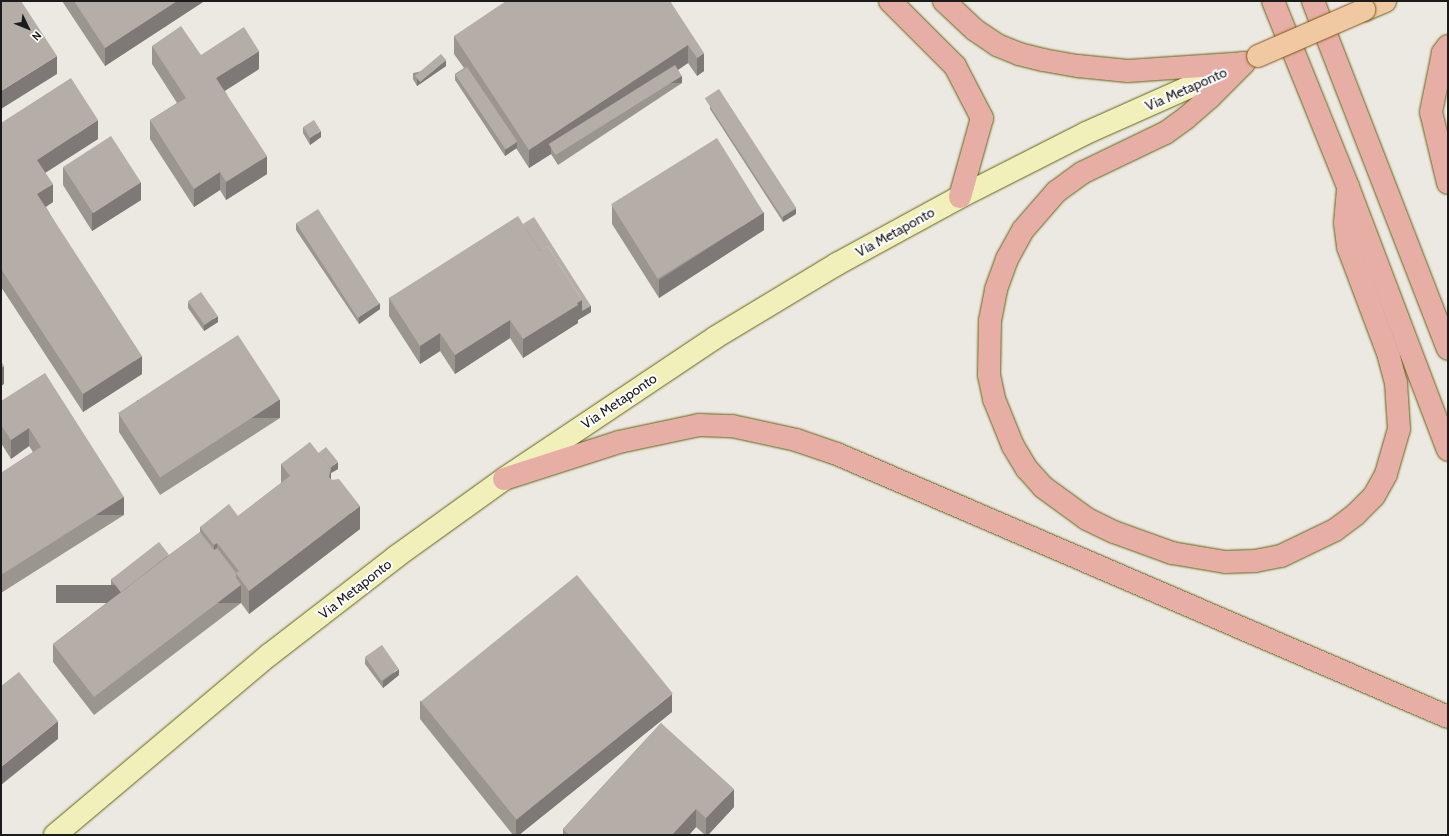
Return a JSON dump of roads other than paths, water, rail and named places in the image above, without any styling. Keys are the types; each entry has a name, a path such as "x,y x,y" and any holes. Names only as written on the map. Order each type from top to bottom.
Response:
{"highway":[{"path":"890,1 955,66 982,118 960,197"},
{"path":"944,1 975,30 997,45 1019,54 1043,60 1078,66 1128,71 1251,60"},
{"path":"1273,1 1348,187 1448,450"},
{"path":"1313,1 1448,349"},
{"path":"1448,46 1443,53 1431,112 1448,183"},
{"path":"1251,60 1186,118 1165,133 1082,173 1056,192 1023,230 1007,259 996,290 990,321 989,375 994,399 1012,446 1027,469 1043,487 1087,519 1114,532 1172,553 1225,562 1255,561 1281,556 1335,530 1356,514 1374,496 1386,474 1399,429 1396,383 1389,356 1348,247 1345,223 1348,187"},
{"path":"504,478 619,442 699,425 732,426 796,440 837,454 1448,717"}],"main road":[{"path":"1251,60 1385,1"},
{"name":"Via Metaponto","path":"56,835 269,655 397,556 504,478 716,337 837,264 960,197 1086,133 1251,60"}]}
